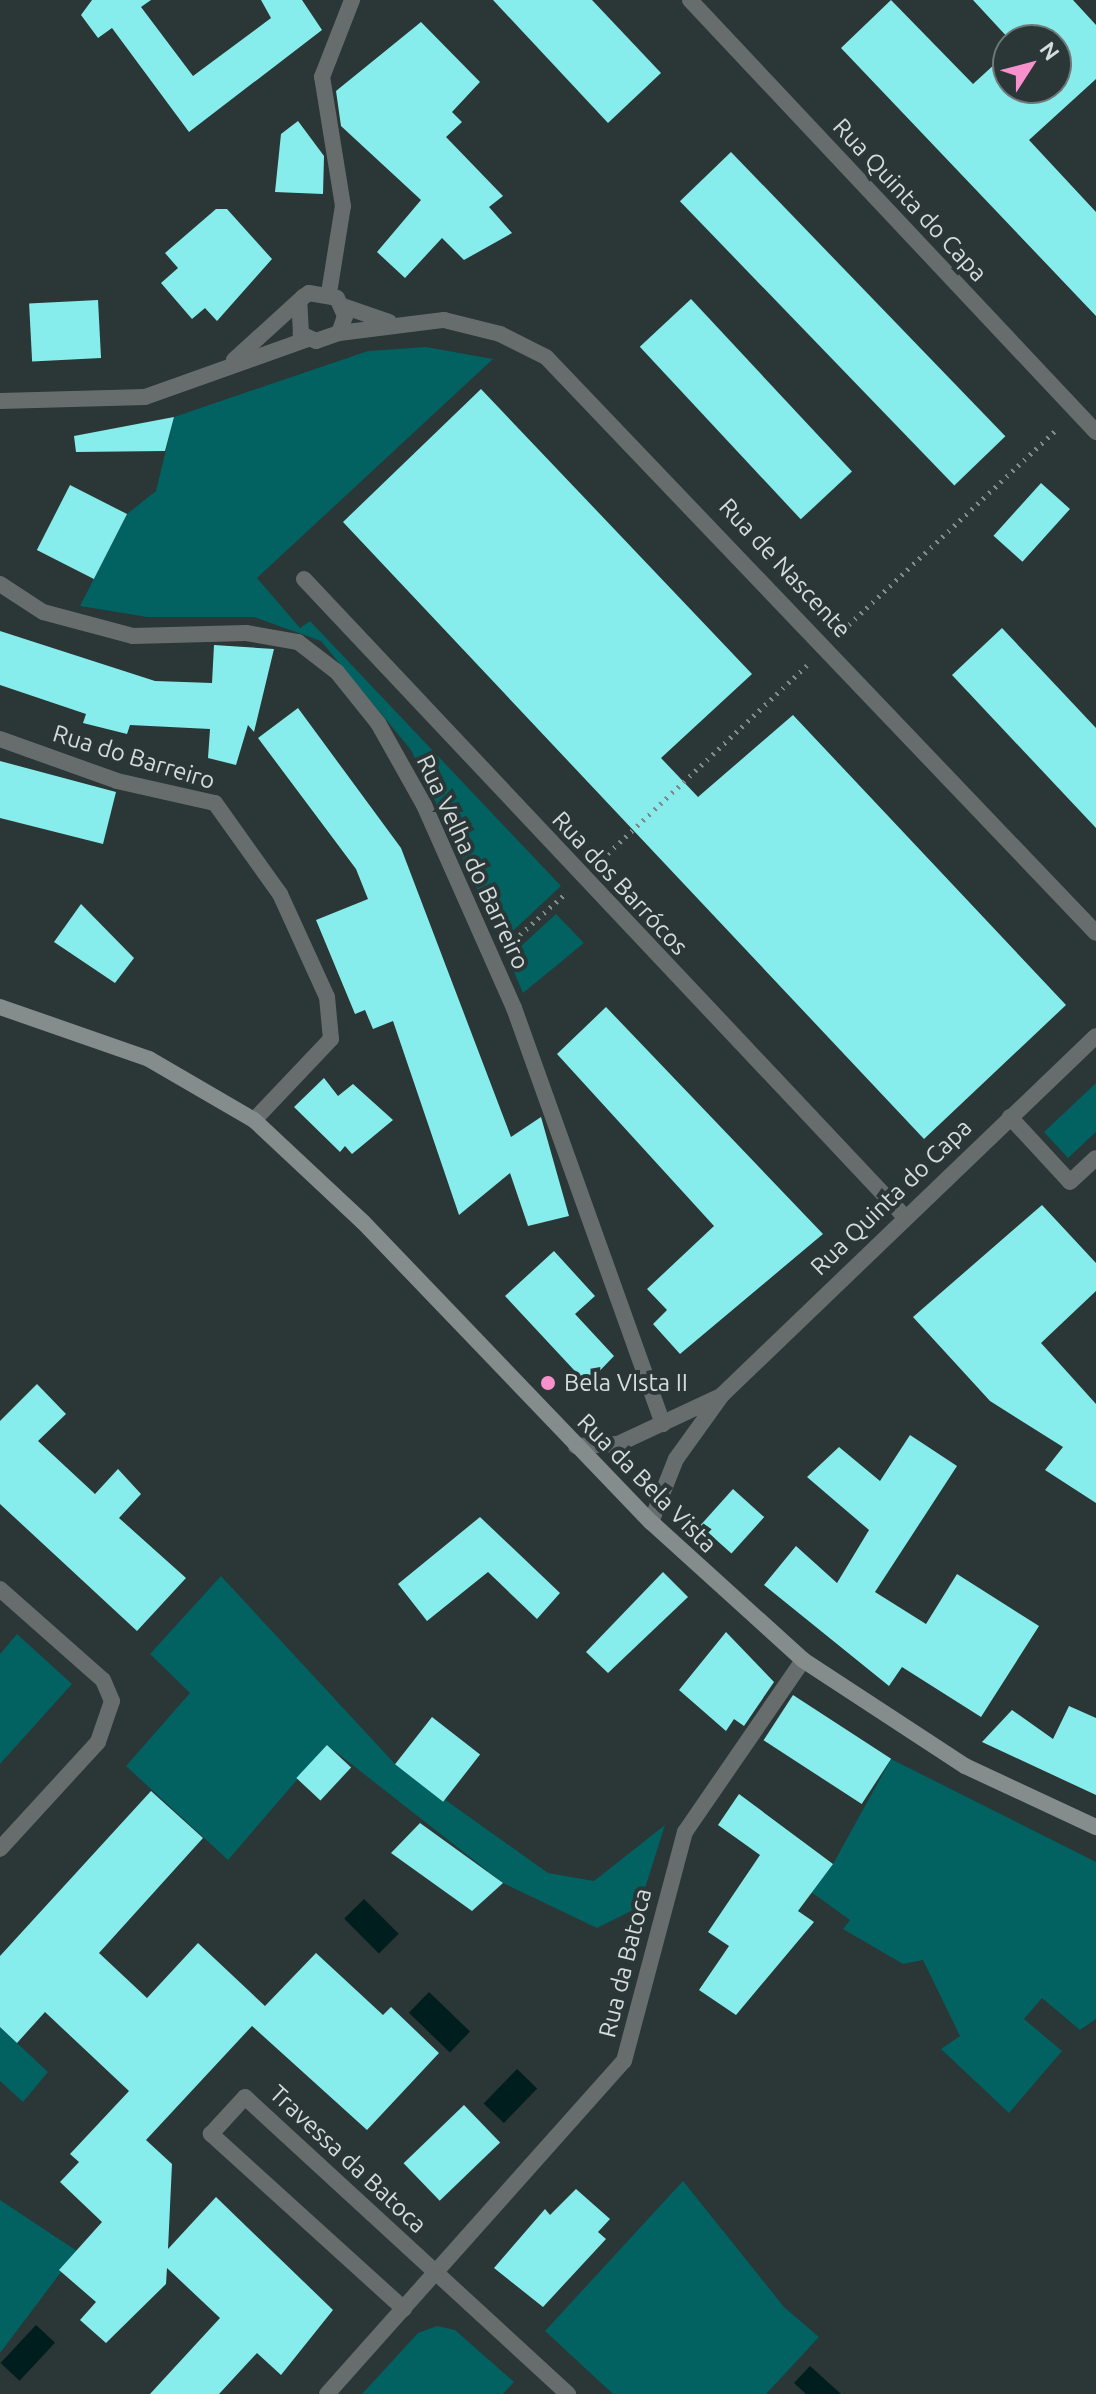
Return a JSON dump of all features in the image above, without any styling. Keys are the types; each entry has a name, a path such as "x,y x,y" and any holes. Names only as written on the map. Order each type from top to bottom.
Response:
{"main road":[{"name":"Rua da Bela Vista","path":"0,1007 149,1059 254,1120 353,1212 651,1522 803,1660 965,1766 1096,1827"}],"street":[{"path":"329,293 343,187 321,86 352,0"},
{"name":"Rua Quinta do Capa","path":"690,0 1096,432"},
{"path":"308,339 294,318 304,297 332,256"},
{"path":"229,364 304,297 329,293"},
{"path":"329,293 343,306 391,323"},
{"path":"0,401 145,397 229,364 308,339 339,333 343,306"},
{"name":"Rua de Nascente","path":"339,333 391,323 444,320 500,334 546,357 1096,933"},
{"name":"Rua dos Barrócos","path":"304,579 904,1216"},
{"name":"Rua Velha do Barreiro","path":"0,584 43,612 133,636 246,633 298,642 337,672 378,723 424,805 514,1008 663,1424"},
{"name":"Rua do Barreiro","path":"0,739 117,781 215,803 280,894 327,997 331,1039 254,1120"},
{"name":"Rua Quinta do Capa","path":"722,1395 904,1216 1096,1036"},
{"path":"1010,1117 1070,1182 1096,1158"},
{"path":"576,1446 618,1444 722,1395"},
{"path":"651,1522 676,1459 722,1395"},
{"path":"0,1589 103,1680 112,1701 98,1742 0,1849"},
{"name":"Rua da Batoca","path":"327,2394 624,2061 685,1832 803,1660"},
{"name":"Travessa da Batoca","path":"404,2309 211,2134 245,2097 436,2273"},
{"path":"436,2273 568,2394"}],"path":[{"path":"850,623 1051,435"},
{"path":"613,848 793,678"},
{"path":"503,950 553,905"}],"shaded area":[{"path":"426,347 493,359 257,578 300,628 310,621 561,886 502,941 411,750 321,641 254,617 147,617 80,606 127,514 156,491 174,417 368,351"},
{"path":"556,914 584,943 523,993 508,958"},
{"path":"1096,1083 1096,1132 1068,1158 1044,1132"},
{"path":"221,1576 395,1764 548,1873 594,1881 665,1825 639,1907 597,1928 503,1883 327,1745 228,1860 126,1766 190,1693 150,1654"},
{"path":"17,1634 72,1684 0,1764 0,1654"},
{"path":"891,1759 1096,1862 1096,2019 1080,2030 1042,1998 1024,2019 1062,2051 1009,2113 941,2049 960,2036 923,1960 903,1964 843,1929 850,1920 793,1879 833,1864"},
{"path":"364,1899 399,1934 379,1953 344,1919"},
{"path":"429,1992 470,2032 450,2052 409,2013"},
{"path":"0,2027 48,2072 23,2102 0,2081"},
{"path":"517,2069 537,2088 504,2123 484,2104"},
{"path":"683,2181 784,2307 819,2337 766,2394 613,2394 545,2331"},
{"path":"0,2200 77,2251 0,2353"},
{"path":"36,2325 55,2343 20,2381 1,2363"},
{"path":"437,2326 455,2330 514,2382 503,2394 362,2394 418,2333"},
{"path":"810,2366 841,2394 806,2394 794,2383"}],"building":[{"path":"92,0 151,0 141,7 193,76 271,18 261,0 302,0 322,30 189,132 112,28 98,38 81,15"},
{"path":"493,0 592,0 661,73 608,123"},
{"path":"891,0 973,84 992,67 992,104 1069,104 1029,140 1096,212 1096,316 841,48"},
{"path":"973,0 1073,0 1096,25 1096,79 1072,101 1072,24 995,24"},
{"path":"421,22 480,82 452,112 462,122 446,137 503,196 489,207 512,233 464,260 442,238 405,278 377,252 421,200 341,126 336,91"},
{"path":"298,121 324,156 323,194 275,192 281,134"},
{"path":"731,152 1005,436 954,485 680,201"},
{"path":"216,209 227,209 272,259 217,321 205,308 192,319 161,283 178,268 165,253"},
{"path":"691,299 852,472 801,519 640,347"},
{"path":"98,300 101,358 32,362 29,304"},
{"path":"481,389 752,674 661,758 698,797 793,715 1066,1005 924,1139 343,522"},
{"path":"174,417 165,451 76,452 74,436"},
{"path":"1041,483 1070,509 1022,562 993,536"},
{"path":"70,485 127,514 94,579 37,550"},
{"path":"1002,628 1096,728 1096,828 952,675"},
{"path":"0,631 155,681 212,683 214,645 274,649 254,732 248,725 236,765 208,758 210,729 130,725 127,734 83,723 86,714 0,685"},
{"path":"298,708 401,848 511,1137 541,1117 569,1216 528,1226 510,1173 459,1215 393,1021 373,1029 365,1010 355,1014 316,920 368,899 356,869 258,738"},
{"path":"0,761 116,792 103,844 0,818"},
{"path":"81,904 134,958 115,983 54,942"},
{"path":"606,1007 823,1234 680,1354 653,1324 667,1310 647,1289 714,1226 557,1054"},
{"path":"324,1078 338,1096 353,1084 393,1120 352,1154 345,1146 340,1152 294,1107"},
{"path":"1042,1205 1096,1263 1096,1291 1041,1343 1096,1404 1096,1503 1045,1470 1063,1447 990,1401 913,1317"},
{"path":"554,1251 595,1296 575,1314 614,1356 587,1384 505,1296"},
{"path":"37,1384 66,1414 38,1441 95,1494 118,1469 141,1494 119,1518 186,1578 137,1631 0,1504 0,1421"},
{"path":"910,1435 957,1466 875,1592 926,1624 957,1574 1039,1626 981,1717 902,1667 889,1686 764,1585 796,1546 837,1583 869,1530 807,1477 839,1447 880,1481"},
{"path":"733,1489 764,1517 731,1554 700,1525"},
{"path":"480,1517 560,1593 537,1619 488,1572 427,1621 398,1584"},
{"path":"663,1572 688,1597 608,1673 586,1652"},
{"path":"726,1632 774,1682 744,1726 734,1719 726,1731 679,1690"},
{"path":"793,1695 891,1759 862,1804 764,1740"},
{"path":"1069,1706 1096,1718 1096,1795 982,1742 1012,1710 1053,1739"},
{"path":"432,1717 480,1755 443,1802 395,1764"},
{"path":"327,1745 351,1768 320,1800 296,1778"},
{"path":"151,1791 203,1838 99,1953 147,1998 198,1943 265,2006 316,1953 383,2015 391,2007 439,2053 367,2130 252,2026 146,2140 172,2164 168,2249 216,2197 333,2310 281,2375 257,2353 219,2394 150,2394 220,2318 167,2268 166,2284 106,2343 80,2320 96,2302 59,2270 102,2222 60,2182 79,2162 70,2154 129,2091 45,2012 17,2043 0,2027 0,1956"},
{"path":"739,1794 833,1864 798,1911 814,1922 736,2015 699,1990 729,1946 708,1932 760,1855 718,1825"},
{"path":"420,1823 503,1883 472,1911 391,1853"},
{"path":"464,2105 500,2142 440,2201 404,2163"},
{"path":"576,2189 610,2219 598,2232 606,2239 543,2307 494,2268 545,2209 550,2215"}],"place":[{"name":"Bela VIsta II","path":"548,1383"}]}
